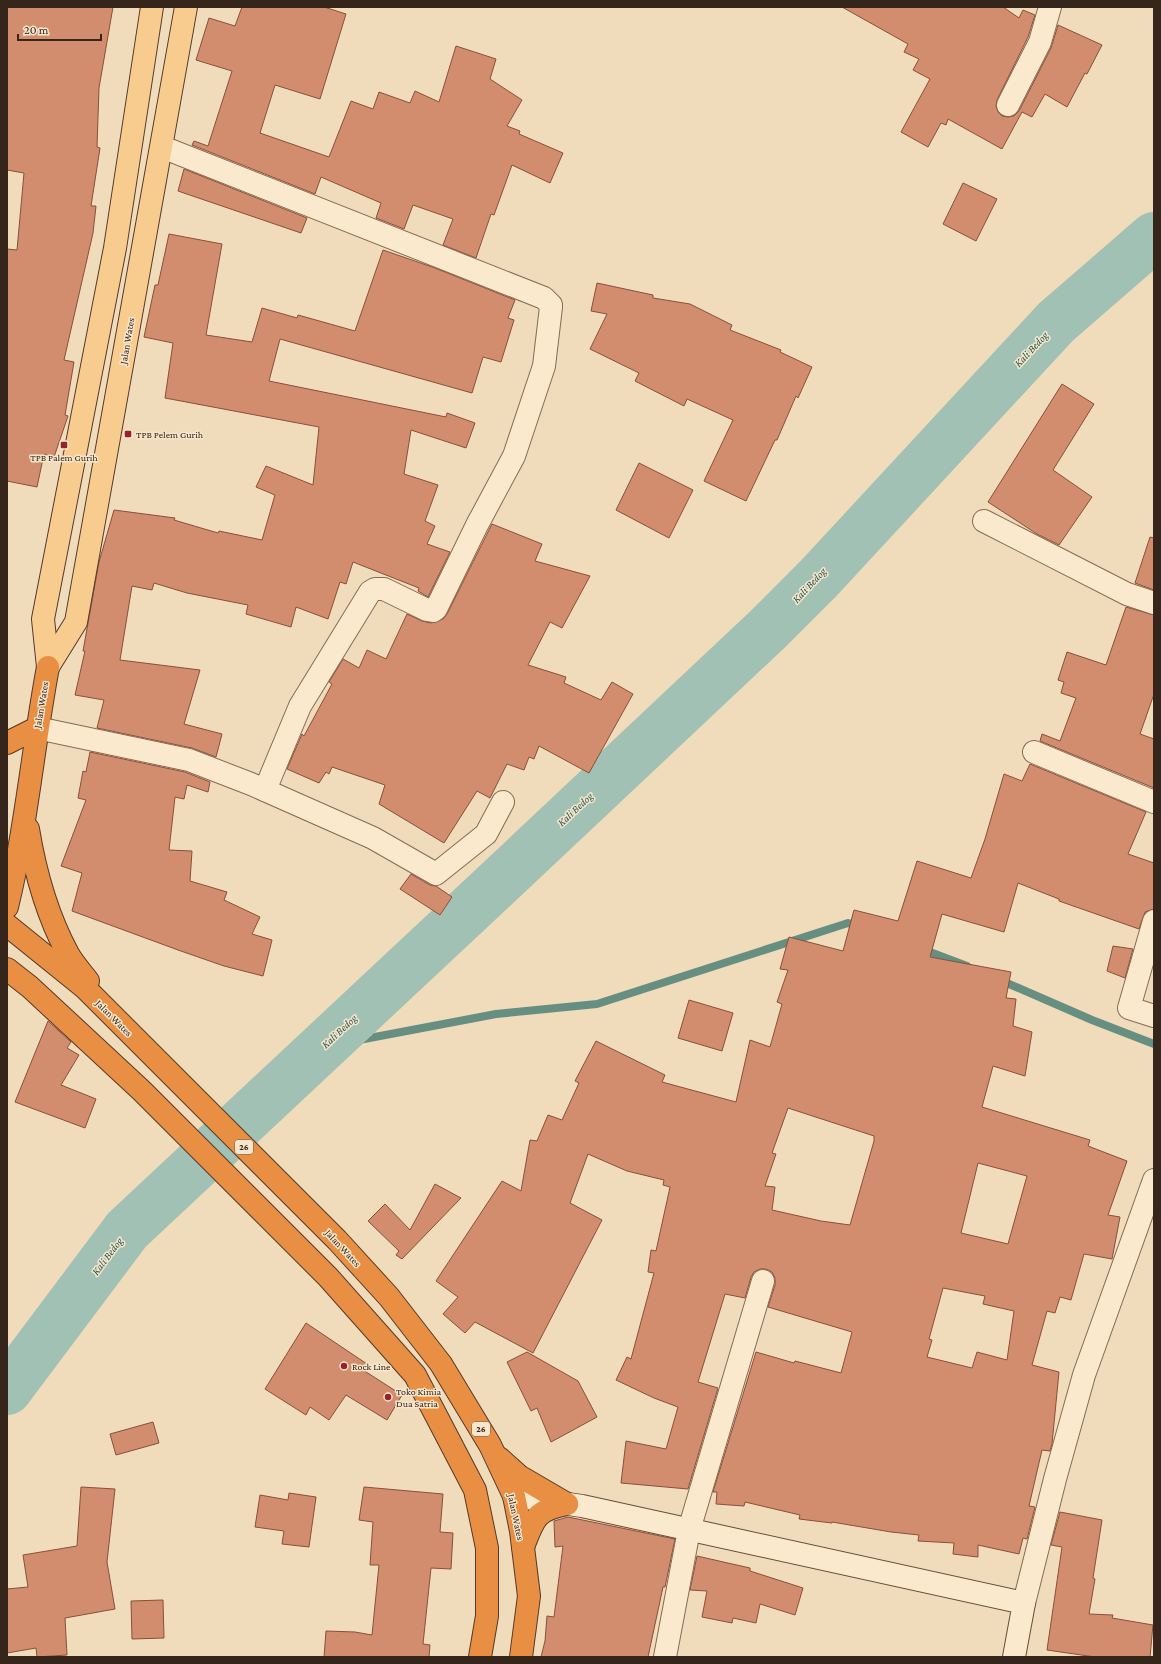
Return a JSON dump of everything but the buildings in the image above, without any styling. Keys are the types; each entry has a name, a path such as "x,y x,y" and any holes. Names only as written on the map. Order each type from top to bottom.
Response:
{"highway":[{"name":"Jalan Wates","path":"7,907 16,870 37,728 48,667"},
{"path":"7,742 37,728"},
{"path":"26,810 34,859 41,888 55,926 68,955 116,1020"},
{"name":"Jalan Wates","path":"7,925 85,988 337,1240 389,1297 441,1364 495,1454 514,1496 523,1547 529,1596 521,1657"},
{"path":"7,969 30,987 142,1091 334,1283 415,1376 475,1490 487,1548 487,1616 480,1657"},
{"path":"495,1454 519,1476 567,1504"},
{"path":"523,1547 533,1522 541,1512 551,1507 567,1504"}],"main road":[{"name":"Jalan Wates","path":"48,667 43,619 115,248 152,7"},
{"name":"Jalan Wates","path":"48,667 76,622 186,7"}],"street":[{"path":"1008,105 1040,42 1050,7"},
{"path":"162,147 544,298 551,304 544,366 514,456 477,525 436,609 433,611 427,610 384,589 375,589 370,592 300,706 265,790"},
{"path":"984,521 1127,594 1154,603"},
{"path":"37,728 189,760 265,790 373,838 436,874 486,834 503,802"},
{"path":"1034,752 1154,802"},
{"path":"1154,921 1128,1008 1154,1016"},
{"path":"1014,1657 1024,1602 1055,1479 1084,1375 1154,1180"},
{"path":"665,1657 689,1530 763,1281"},
{"path":"514,1496 567,1504 1024,1602"}],"waterway":[{"name":"Kali Bedog","path":"7,1390 127,1230 768,629 819,578 1056,322 1154,237"},
{"path":"322,1047 496,1014 597,1004 848,923 860,927"},
{"path":"922,949 967,966"},
{"path":"1000,980 1092,1020 1154,1044"}],"place":[{"name":"TPB Pelem Gurih","path":"128,434"},
{"name":"TPB Palem Gurih","path":"64,445"},
{"name":"Rock Line","path":"344,1366"},
{"name":"Toko Kimia Dua Satria","path":"388,1397"}]}
